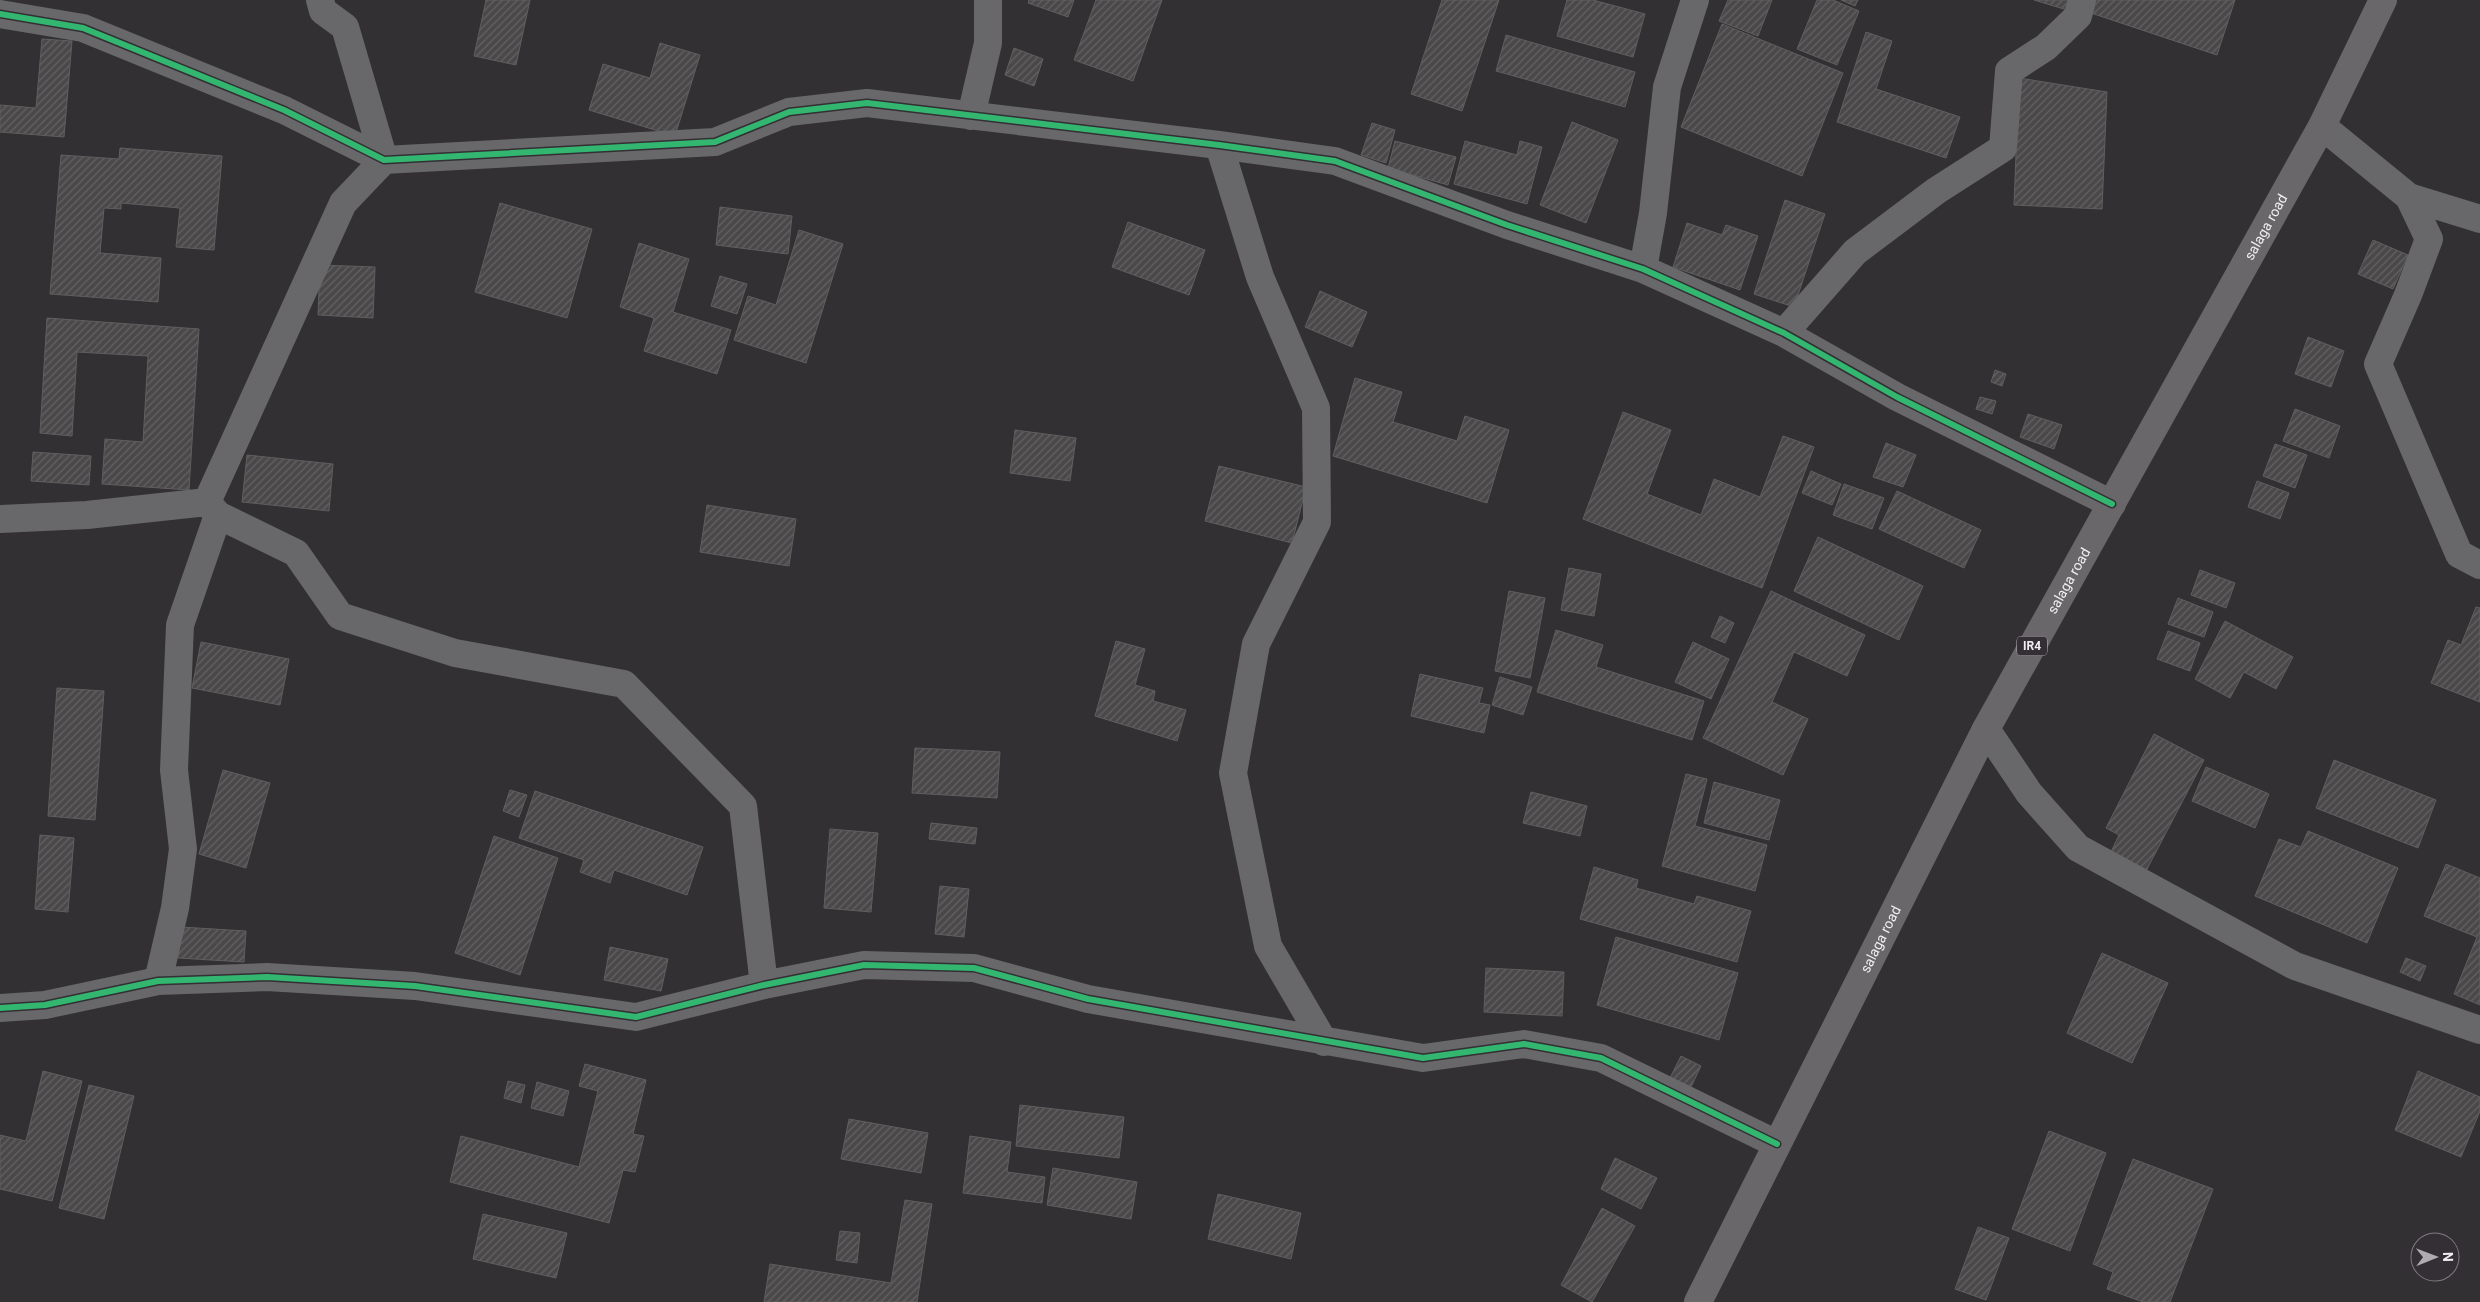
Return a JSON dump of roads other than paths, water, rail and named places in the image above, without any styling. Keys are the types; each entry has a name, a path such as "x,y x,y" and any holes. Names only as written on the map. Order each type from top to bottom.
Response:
{"main road":[{"name":"salaga road","path":"1698,1302 1986,729 2322,126 2382,0"}],"street":[{"path":"320,0 323,11 345,27 384,160"},
{"path":"972,116 988,43 988,0"},
{"path":"1643,269 1653,213 1667,87 1695,0"},
{"path":"1784,333 1854,252 1936,191 2003,148 2009,72 2046,47 2072,22 2078,16 2082,0"},
{"path":"0,14 83,28 284,110 384,160 714,142 789,112 867,103 1219,145 1335,161 1507,225 1643,269 1784,333 1898,397 2112,504"},
{"path":"2322,126 2410,197 2480,218"},
{"path":"1219,145 1260,277 1316,408 1318,522 1256,644 1233,773 1268,946 1324,1042"},
{"path":"158,981 175,908 183,849 174,770 180,625 212,508 343,203 384,160"},
{"path":"2410,197 2429,240 2408,296 2378,364 2459,554 2480,565"},
{"path":"0,519 212,508 296,554 340,616 455,653 624,684 743,806 764,985"},
{"path":"1986,729 2029,793 2078,848 2295,966 2480,1030"},
{"path":"0,1008 45,1005 158,981 267,977 415,986 636,1017 764,985 864,965 974,968 1088,999 1423,1058 1524,1044 1600,1058 1777,1144"}]}
